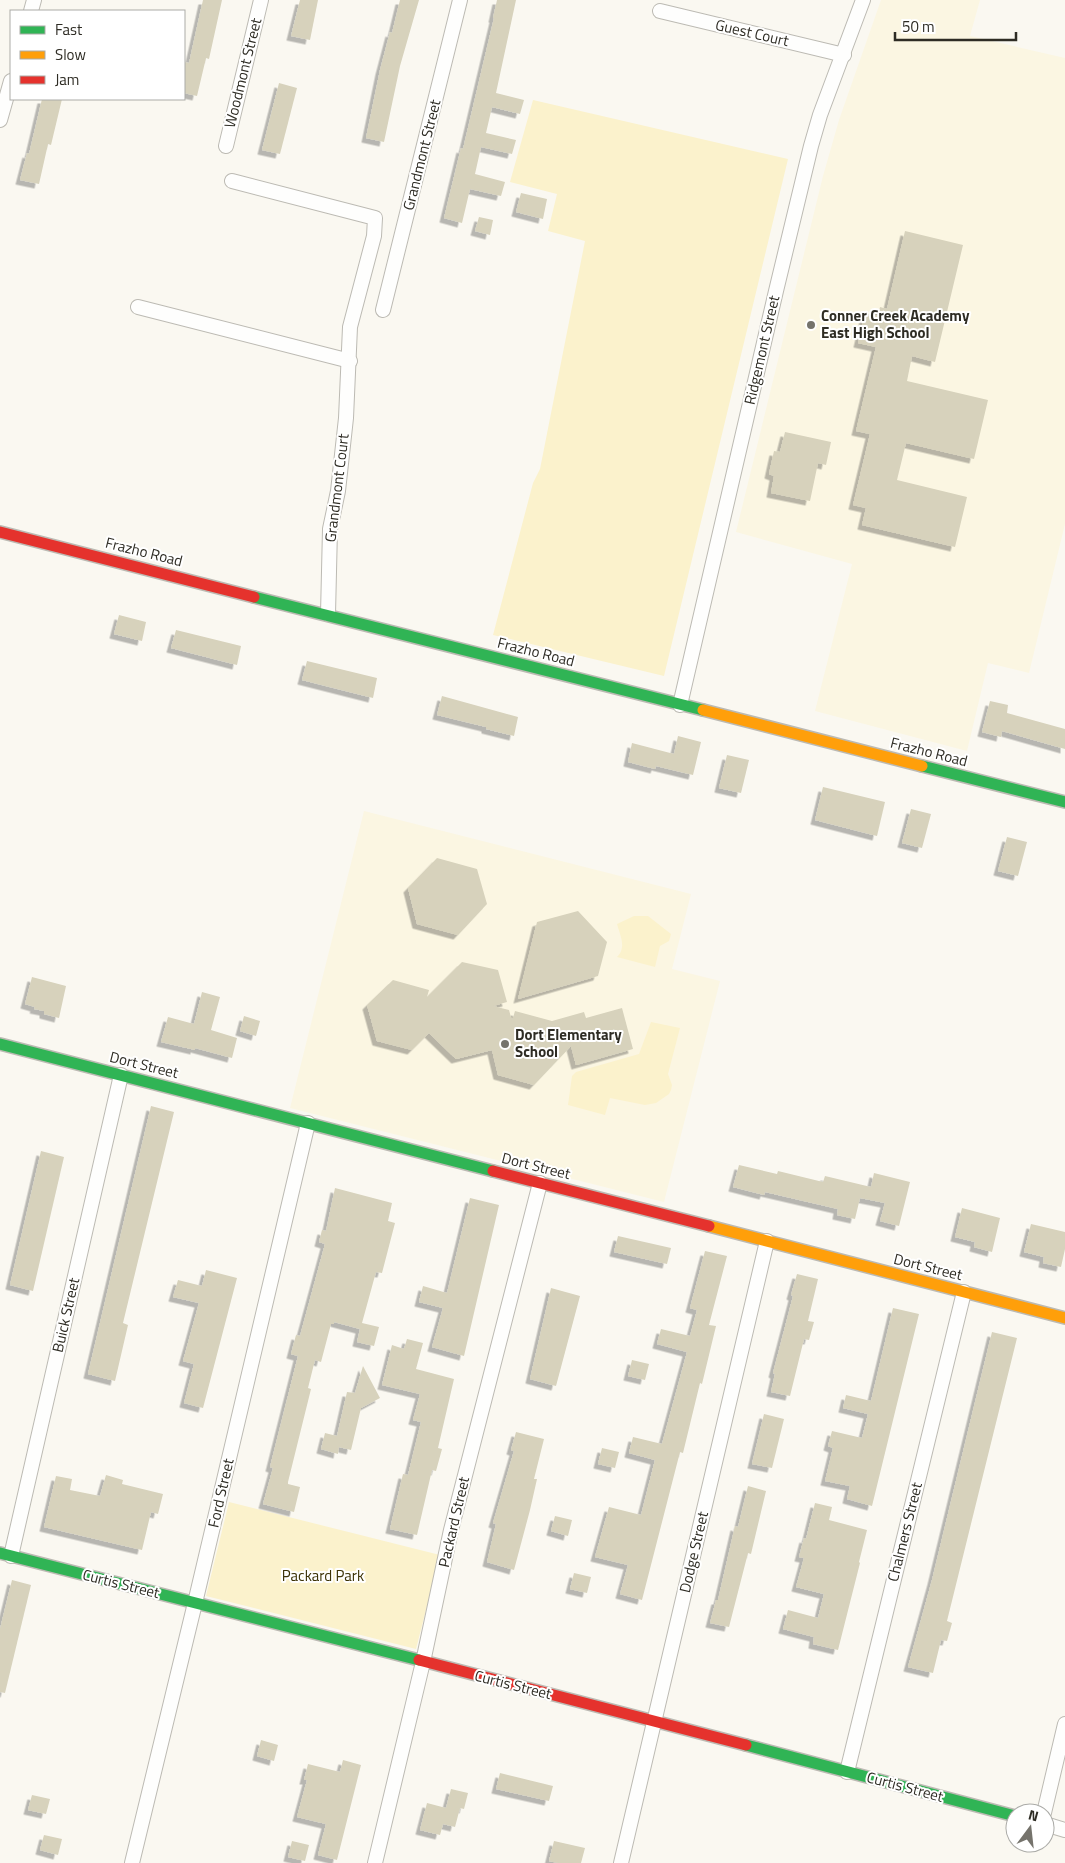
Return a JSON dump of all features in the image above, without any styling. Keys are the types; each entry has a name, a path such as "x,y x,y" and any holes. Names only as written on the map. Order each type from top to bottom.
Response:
{"street":[{"name":"Woodmont Street","path":"226,146 261,0"},
{"name":"Grandmont Street","path":"383,310 460,0"},
{"name":"Ridgemont Street","path":"680,705 800,191 820,115 863,0"},
{"name":"Guest Court","path":"660,11 844,55"},
{"path":"0,120 10,85"},
{"name":"Grandmont Court","path":"232,181 374,218 374,236 350,327 350,362 346,418 338,491 330,529 328,614"},
{"path":"138,307 350,362"},
{"name":"Frazho Road","path":"0,532 1065,802"},
{"name":"Dort Street","path":"0,1044 1065,1318"},
{"name":"Buick Street","path":"5,1555 121,1075"},
{"name":"Ford Street","path":"132,1863 308,1123"},
{"name":"Packard Street","path":"376,1863 423,1662 451,1530 540,1183"},
{"name":"Dodge Street","path":"621,1863 767,1241"},
{"name":"Chalmers Street","path":"847,1772 964,1292"},
{"name":"Curtis Street","path":"5,1555 655,1721 1005,1813"},
{"path":"1046,1803 1065,1724"}],"shaded area":[{"path":"881,0 980,0 970,36 1065,58 1065,524 1029,673 988,663 967,751 815,711 852,564 736,532 823,176 839,120"},
{"name":"Dort Elementary School","path":"364,811 691,894 672,969 720,981 664,1202 290,1108"}],"green space":[{"path":"533,100 788,159 664,676 493,635 533,483 540,469 585,241 548,231 557,194 510,182"},
{"path":"634,916 648,916 671,934 669,941 660,946 655,967 617,957 622,950 622,946 617,924"},
{"path":"651,1022 680,1028 668,1074 672,1085 669,1094 656,1103 645,1105 610,1098 605,1115 568,1105 572,1076 576,1072 639,1054"},
{"name":"Packard Park","path":"229,1502 440,1555 416,1649 206,1596"}],"building":[{"path":"203,0 222,0 209,59 206,58 197,96 185,93 185,62 189,63"},
{"path":"300,0 318,0 310,40 291,36"},
{"path":"400,0 419,0 400,66 384,142 366,138 380,70"},
{"path":"497,0 516,0 496,93 524,100 520,114 492,107 486,133 516,140 512,154 481,147 475,174 505,182 501,196 470,189 462,223 444,218 461,148 463,149"},
{"path":"279,83 297,88 280,154 262,150"},
{"path":"42,100 62,100 51,145 48,144 39,184 20,180 27,153 29,154"},
{"path":"521,193 547,199 543,219 516,212"},
{"path":"479,217 493,220 490,235 475,231"},
{"path":"905,231 963,245 935,362 912,356 907,381 988,400 974,459 906,443 897,480 967,497 955,547 862,525 866,508 853,505 870,434 856,431 876,347 858,343 865,313 878,316 880,307 887,309"},
{"path":"785,432 831,442 826,465 818,463 810,501 771,493 774,476 769,474 774,451 780,452"},
{"path":"119,615 146,622 142,641 114,634"},
{"path":"176,630 241,646 237,665 171,648"},
{"path":"307,661 377,678 373,698 302,680"},
{"path":"442,696 518,717 514,736 437,715"},
{"path":"990,701 1008,705 1007,713 1065,729 1065,749 1002,731 1001,737 982,732"},
{"path":"678,736 701,742 693,775 656,766 655,769 628,762 632,743 674,754"},
{"path":"727,755 749,760 741,793 719,788"},
{"path":"823,787 885,802 877,836 815,820"},
{"path":"911,809 931,814 922,848 902,843"},
{"path":"1007,837 1027,842 1018,876 998,871"},
{"path":"437,858 477,869 487,904 458,935 417,924 408,888"},
{"path":"578,911 607,942 598,976 518,999 537,922"},
{"path":"462,962 498,970 507,1002 493,1006 509,1010 512,1021 515,1011 552,1021 584,1012 586,1018 622,1008 633,1049 576,1065 571,1046 534,1085 498,1075 492,1050 456,1059 429,1033 412,1050 377,1041 367,1005 393,980 429,990 427,997"},
{"path":"32,977 66,986 59,1018 44,1014 44,1011 34,1009 35,1007 25,1004"},
{"path":"202,992 220,997 211,1030 237,1038 232,1058 195,1048 195,1050 161,1042 168,1017 194,1024"},
{"path":"244,1016 260,1021 256,1036 240,1031"},
{"path":"151,1106 174,1112 123,1323 128,1325 115,1381 88,1374"},
{"path":"41,1151 64,1157 33,1291 10,1285"},
{"path":"739,1165 777,1174 778,1171 823,1182 825,1176 871,1187 874,1173 910,1182 899,1226 880,1221 885,1203 860,1198 855,1219 837,1215 838,1209 765,1192 764,1195 733,1187"},
{"path":"335,1188 392,1203 388,1221 395,1223 382,1273 376,1272 362,1323 379,1327 374,1346 357,1342 360,1329 334,1322 334,1324 331,1324 321,1362 315,1360 308,1388 311,1389 288,1482 288,1484 300,1487 294,1512 263,1504 273,1468 270,1467 298,1356 291,1354 296,1335 300,1336 325,1244 319,1242 322,1230 326,1231"},
{"path":"470,1198 499,1205 464,1356 432,1347 443,1308 419,1302 423,1286 447,1293"},
{"path":"962,1208 1000,1218 992,1252 974,1247 975,1242 955,1237"},
{"path":"1031,1224 1065,1232 1065,1249 1061,1267 1043,1263 1044,1257 1024,1252"},
{"path":"618,1236 671,1248 667,1264 614,1252"},
{"path":"705,1251 727,1256 709,1325 716,1326 683,1453 680,1452 642,1600 620,1594 628,1565 595,1557 609,1507 641,1515 655,1460 629,1453 633,1437 662,1444 687,1352 657,1344 661,1329 690,1336 697,1310 690,1308"},
{"path":"206,1270 237,1278 203,1408 184,1403 194,1364 183,1361 199,1303 173,1297 178,1280 202,1286"},
{"path":"797,1274 818,1279 808,1321 814,1322 809,1340 804,1339 790,1396 771,1392 775,1374 773,1373"},
{"path":"551,1288 580,1296 556,1386 530,1379"},
{"path":"893,1308 919,1314 872,1506 847,1499 850,1486 825,1481 833,1448 828,1446 832,1431 862,1438 868,1414 843,1408 846,1395 871,1401"},
{"path":"992,1332 1017,1338 947,1621 952,1623 947,1641 941,1640 933,1673 908,1667 932,1580"},
{"path":"407,1339 423,1343 416,1369 454,1379 438,1448 442,1449 436,1471 432,1470 417,1535 390,1529 403,1474 408,1475 421,1422 413,1420 420,1394 382,1385 392,1345 404,1349"},
{"path":"632,1360 649,1364 645,1380 628,1376"},
{"path":"363,1366 380,1398 361,1408 351,1450 339,1447 338,1454 321,1449 325,1433 337,1436 347,1392 355,1393"},
{"path":"764,1414 784,1419 772,1468 752,1464"},
{"path":"516,1432 544,1439 534,1479 537,1479 530,1510 514,1570 487,1562 496,1524 493,1523 514,1451 511,1450"},
{"path":"602,1448 619,1452 615,1468 598,1464"},
{"path":"106,1475 123,1480 122,1484 163,1494 158,1514 151,1512 142,1550 44,1527 56,1476 72,1479 70,1490 100,1496"},
{"path":"748,1486 766,1491 751,1554 748,1553 729,1627 710,1623 716,1600 718,1600 735,1526 738,1527"},
{"path":"815,1503 832,1507 829,1520 867,1530 838,1650 813,1644 814,1637 783,1629 788,1610 818,1618 824,1594 796,1587 804,1558 799,1557 804,1538 806,1539"},
{"path":"555,1516 572,1520 568,1536 551,1531"},
{"path":"574,1573 591,1577 587,1593 570,1589"},
{"path":"12,1580 31,1585 5,1693 0,1692 0,1629"},
{"path":"261,1740 278,1745 274,1761 257,1756"},
{"path":"343,1760 361,1765 337,1860 318,1855 326,1824 297,1817 307,1780 304,1780 308,1764 340,1772"},
{"path":"500,1773 553,1786 549,1801 496,1789"},
{"path":"451,1789 468,1793 464,1809 460,1808 455,1827 443,1824 440,1835 420,1830 427,1803 446,1808"},
{"path":"32,1795 50,1799 46,1814 28,1810"},
{"path":"44,1835 62,1839 58,1855 40,1850"},
{"path":"292,1841 309,1845 305,1861 288,1857"},
{"path":"554,1841 585,1848 581,1863 549,1861"}],"traffic: fast":[{"path":"254,597 703,710"},
{"path":"922,766 1065,802"},
{"path":"0,1044 493,1171"},
{"path":"0,1553 419,1660"},
{"path":"746,1745 1005,1813"}],"traffic: slow":[{"path":"703,710 922,766"},
{"path":"709,1226 1065,1318"}],"traffic: jam":[{"path":"0,532 254,597"},
{"path":"493,1171 709,1226"},
{"path":"419,1660 746,1745"}],"place":[{"name":"Conner Creek Academy East High School","path":"811,325"},
{"name":"Dort Elementary School","path":"505,1044"}]}
